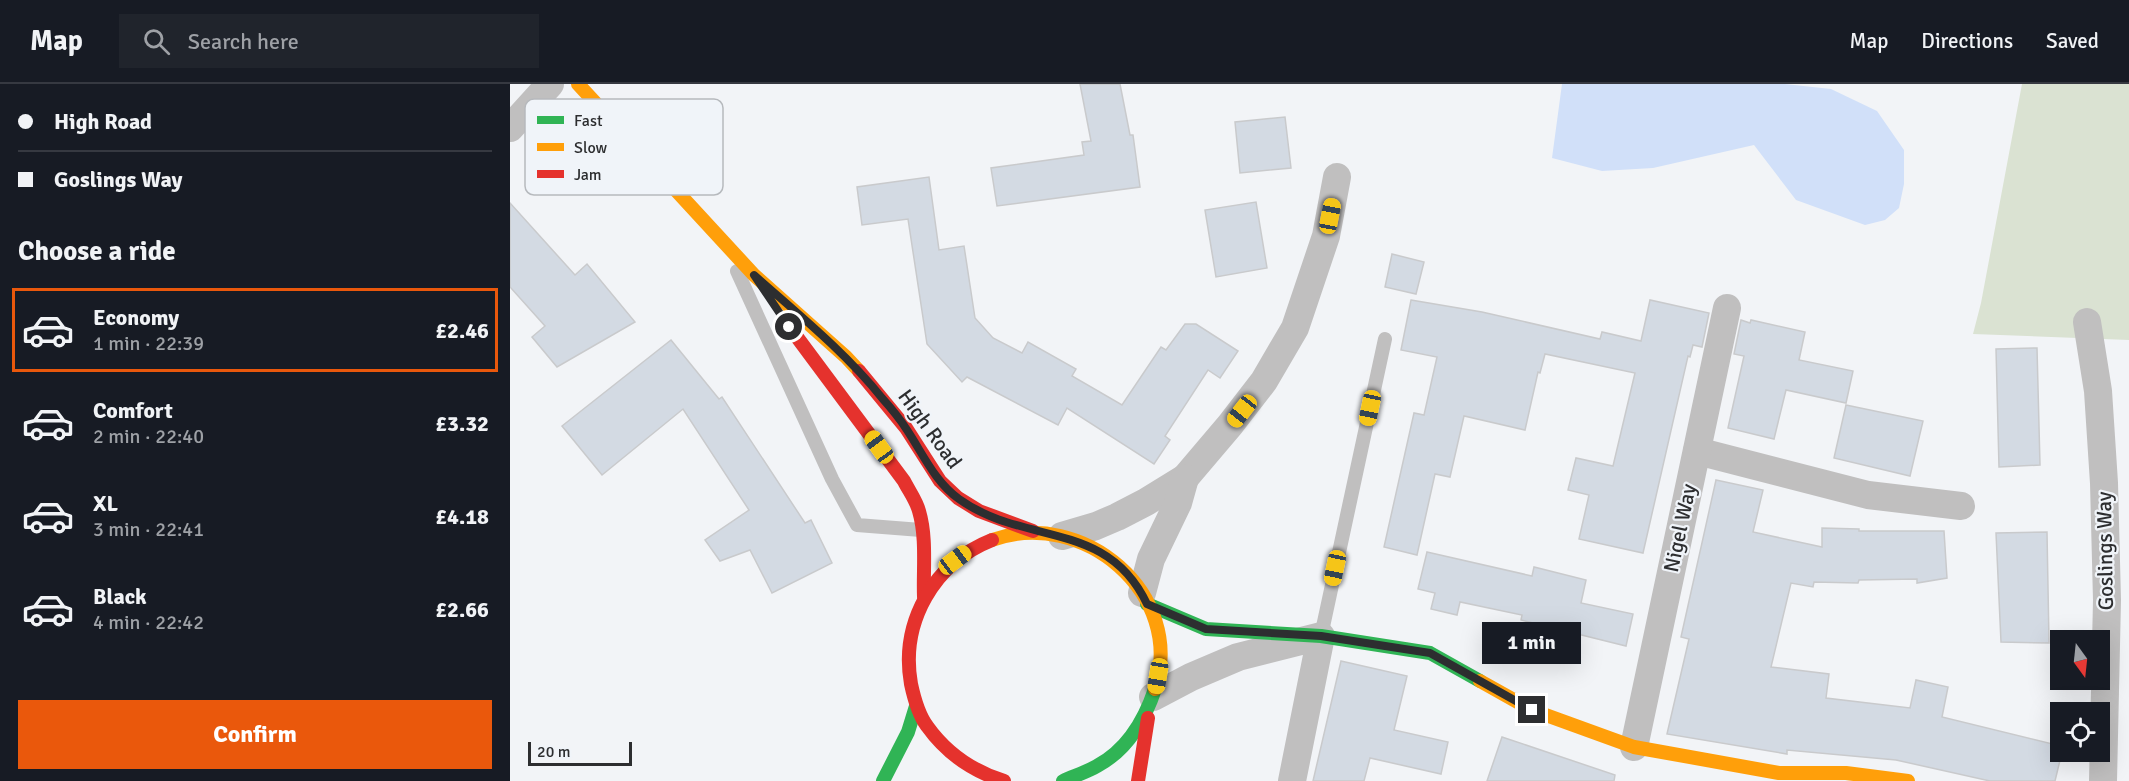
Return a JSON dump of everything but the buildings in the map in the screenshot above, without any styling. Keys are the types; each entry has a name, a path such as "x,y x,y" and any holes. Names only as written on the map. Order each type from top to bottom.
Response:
{"street":[{"path":"536,99 550,84"},
{"name":"High Road","path":"578,84 592,99"},
{"path":"510,128 525,112"},
{"path":"999,779 984,775 962,763 928,729 916,706 909,683 907,659 910,634 917,610 924,597 945,568 965,553 987,541 1096,526 1146,502 1185,478 1264,381 1295,328 1326,236 1338,177"},
{"name":"High Road","path":"681,195 754,275 846,357 881,396 906,428 940,481 957,498 979,511 1086,544 1108,556 1126,573 1144,598"},
{"name":"High Road","path":"754,275 801,345 904,481 919,509 924,597"},
{"name":"Nigel Way","path":"1634,747 1727,308"},
{"name":"Goslings Way","path":"2087,322 2098,391 2104,483 2107,600 2103,781"},
{"path":"1697,451 1868,495 1961,506"},
{"path":"1138,781 1160,664 1159,640 1153,616 1144,598 1151,558 1178,503 1185,478"},
{"path":"1144,598 1206,629 1321,636 1430,653 1532,710 1634,747 1779,773 1845,773 1908,781"},
{"path":"1063,781 1079,777 1101,766 1120,751 1136,733 1151,704 1191,676 1238,657 1321,636"},
{"path":"1292,781 1321,636"},
{"path":"883,781 908,732 916,706"},
{"path":"968,781 999,779"}],"lane":[{"path":"722,239 832,479 857,525 921,530"},
{"path":"1321,636 1384,339"}],"green space":[{"path":"2022,84 2129,84 2129,340 1973,334 1981,303"}],"water":[{"path":"1562,84 1785,84 1831,89 1877,111 1904,150 1904,184 1899,208 1885,220 1865,225 1796,200 1754,145 1653,168 1602,171 1552,158"}],"traffic: fast":[{"path":"1147,604 1206,629 1321,636 1430,653 1480,681"},
{"path":"1063,781 1108,759 1126,743 1146,711 1155,689"},
{"path":"883,781 908,732 916,706"}],"traffic: slow":[{"path":"578,84 592,99"},
{"path":"680,195 754,275 859,371"},
{"path":"992,540 1026,533 1060,536 1092,548 1119,566 1141,591 1155,621 1161,654 1155,689"},
{"path":"1480,681 1532,710 1634,747 1779,773 1846,773 1908,781"}],"traffic: jam":[{"path":"785,321 904,481 914,499 923,532 924,597"},
{"path":"859,371 906,428 940,481 958,498 979,511 1033,531"},
{"path":"992,540 971,550 953,563 938,579 917,617 911,639 909,661 911,684 917,706 935,736 971,767 1004,781"},
{"path":"1138,781 1148,718"}],"route":[{"path":"789,327 754,275 846,357 881,396 906,428 940,481 957,498 1000,520 1037,532 1062,536 1086,544 1108,556 1126,573 1142,593 1147,604 1206,629 1321,636 1430,653 1532,710"}]}
